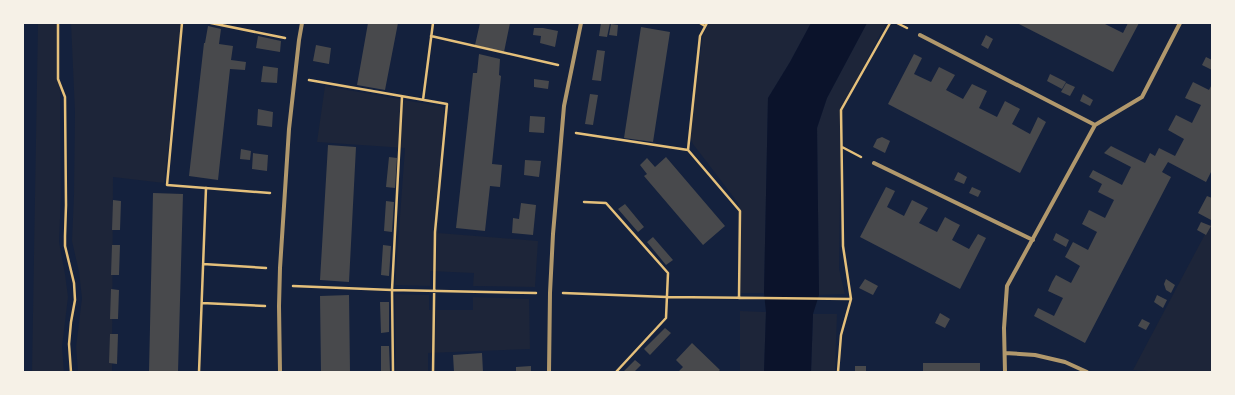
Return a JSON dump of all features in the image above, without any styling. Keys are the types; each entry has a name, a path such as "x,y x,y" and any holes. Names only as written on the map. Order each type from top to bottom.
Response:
{"street":[{"path":"280,372 280,268 294,78 302,23"},
{"path":"549,372 550,293 553,234 564,106 581,23"},
{"path":"1005,372 1004,328 1007,286 1095,125 1142,97 1180,23"},
{"path":"920,35 1095,125"},
{"path":"874,163 1033,240"},
{"path":"1005,353 1035,355 1065,362 1087,372"}],"path":[{"path":"58,23 58,79 65,97 65,246 74,283 74,300 69,344 70,372"},
{"path":"182,23 167,185 285,194"},
{"path":"211,23 299,40"},
{"path":"423,100 433,23"},
{"path":"688,150 700,36 706,25 700,23"},
{"path":"838,372 841,335 851,300 843,246 841,110 890,23"},
{"path":"431,36 572,68"},
{"path":"294,78 447,104 435,232 433,372"},
{"path":"392,372 392,290 402,97"},
{"path":"562,131 688,150 740,211 739,298"},
{"path":"842,148 874,163"},
{"path":"199,372 206,188"},
{"path":"584,202 606,203 668,273 666,318 616,372"},
{"path":"203,264 280,268"},
{"path":"279,286 667,297 851,300"},
{"path":"202,303 279,306"}],"shaded area":[{"path":"38,23 57,23 60,93 61,195 59,242 68,297 62,347 64,372 32,372"},
{"path":"71,23 184,23 164,183 113,177 112,372 78,372 76,347 82,298 79,272 72,241 75,112"},
{"path":"709,23 811,23 768,98 764,293 741,293 741,239 738,203 693,144 689,134 703,35"},
{"path":"811,23 867,23 827,98 817,128 819,295 813,314 811,372 764,372 768,98"},
{"path":"867,23 886,23 850,93 841,119 839,269 845,294 819,295 817,128 827,98"},
{"path":"325,86 444,107 438,233 538,241 535,287 473,286 474,273 430,271 430,286 395,285 405,148 317,142"},
{"path":"1212,221 1212,372 1163,372 1133,370"},
{"path":"395,294 429,295 429,310 473,310 473,297 529,299 530,349 428,353 428,372 396,372"},
{"path":"740,311 766,312 764,372 740,372"},
{"path":"813,314 837,314 835,372 811,372"}],"building":[{"path":"368,23 398,23 385,90 357,85"},
{"path":"480,23 510,23 504,52 475,45"},
{"path":"601,23 610,23 607,37 599,36"},
{"path":"1017,23 1105,23 1123,33 1128,23 1139,23 1113,72"},
{"path":"611,24 618,25 617,36 609,35"},
{"path":"208,26 221,29 219,44 233,46 231,60 246,62 245,70 230,69 218,180 189,176 204,43"},
{"path":"641,27 670,32 653,142 624,138"},
{"path":"534,28 558,31 555,47 540,43 541,36 533,35"},
{"path":"986,35 993,39 988,49 981,45"},
{"path":"258,36 281,41 280,52 256,48"},
{"path":"316,45 331,48 329,64 313,61"},
{"path":"597,50 605,51 601,81 592,80"},
{"path":"479,54 500,59 499,75 501,76 492,164 502,165 500,187 490,186 485,231 456,228 473,73 477,73"},
{"path":"914,54 922,58 914,74 931,82 939,67 955,75 946,90 963,99 972,84 987,91 979,108 997,117 1005,101 1020,109 1012,124 1030,134 1038,117 1046,122 1020,173 888,104"},
{"path":"1206,57 1212,60 1212,70 1202,65"},
{"path":"263,66 278,68 277,83 261,82"},
{"path":"1050,74 1066,82 1062,89 1047,81"},
{"path":"534,79 549,81 548,89 534,87"},
{"path":"1193,82 1209,90 1212,84 1212,170 1206,182 1168,162 1162,172 1171,177 1085,343 1034,316 1038,308 1054,316 1063,298 1048,291 1052,282 1056,275 1071,283 1080,266 1065,257 1073,242 1088,250 1097,232 1082,224 1089,210 1105,218 1114,200 1098,192 1102,184 1089,177 1093,170 1122,185 1131,167 1104,153 1111,146 1145,163 1150,153 1155,156 1159,148 1175,156 1184,139 1168,130 1176,115 1192,123 1201,105 1185,98"},
{"path":"1066,83 1075,87 1070,96 1061,92"},
{"path":"590,94 598,95 593,125 585,124"},
{"path":"1083,94 1093,100 1090,106 1080,101"},
{"path":"258,109 273,112 272,127 257,125"},
{"path":"530,116 545,117 544,133 529,132"},
{"path":"882,137 890,141 885,153 873,147 877,139"},
{"path":"328,145 356,147 349,282 320,280"},
{"path":"241,149 251,151 250,160 240,159"},
{"path":"253,153 268,155 267,171 252,169"},
{"path":"389,157 397,158 395,188 386,187"},
{"path":"666,157 725,226 703,245 644,176 647,174 640,165 647,158 655,167"},
{"path":"525,160 541,161 539,177 524,175"},
{"path":"958,172 967,177 964,184 954,180"},
{"path":"886,187 895,191 887,207 904,216 912,200 928,208 919,223 937,232 945,217 960,225 952,240 969,249 978,234 986,238 960,289 860,237"},
{"path":"972,187 981,191 978,197 969,193"},
{"path":"153,193 183,194 178,372 149,372"},
{"path":"1207,196 1212,198 1211,220 1198,213"},
{"path":"113,200 121,201 120,230 112,230"},
{"path":"386,201 394,202 392,232 384,231"},
{"path":"521,203 536,205 533,235 512,233 513,218 519,219"},
{"path":"625,204 644,227 638,232 618,209"},
{"path":"1201,222 1211,226 1206,235 1197,230"},
{"path":"1056,233 1069,240 1066,247 1053,240"},
{"path":"653,237 673,260 666,265 647,242"},
{"path":"112,245 120,245 119,275 111,275"},
{"path":"383,245 391,246 389,276 381,275"},
{"path":"865,279 878,286 873,295 859,288"},
{"path":"1166,279 1175,285 1171,293 1166,290 1164,284"},
{"path":"111,289 119,290 118,319 110,319"},
{"path":"349,295 350,372 321,372 320,296"},
{"path":"1157,295 1167,300 1163,308 1154,302"},
{"path":"380,302 389,302 389,332 381,333"},
{"path":"940,313 950,319 945,328 935,323"},
{"path":"1142,319 1150,323 1146,330 1138,326"},
{"path":"665,328 671,333 650,355 644,349"},
{"path":"110,334 118,334 117,364 109,363"},
{"path":"692,343 720,370 718,372 678,372 683,367 676,360"},
{"path":"381,346 389,346 390,372 381,372"},
{"path":"482,353 483,372 454,372 453,355"},
{"path":"635,360 641,365 634,372 623,372"},
{"path":"923,363 980,363 980,372 923,372"},
{"path":"531,366 531,372 516,372 516,367"},
{"path":"855,366 866,366 866,372 855,372"}]}
